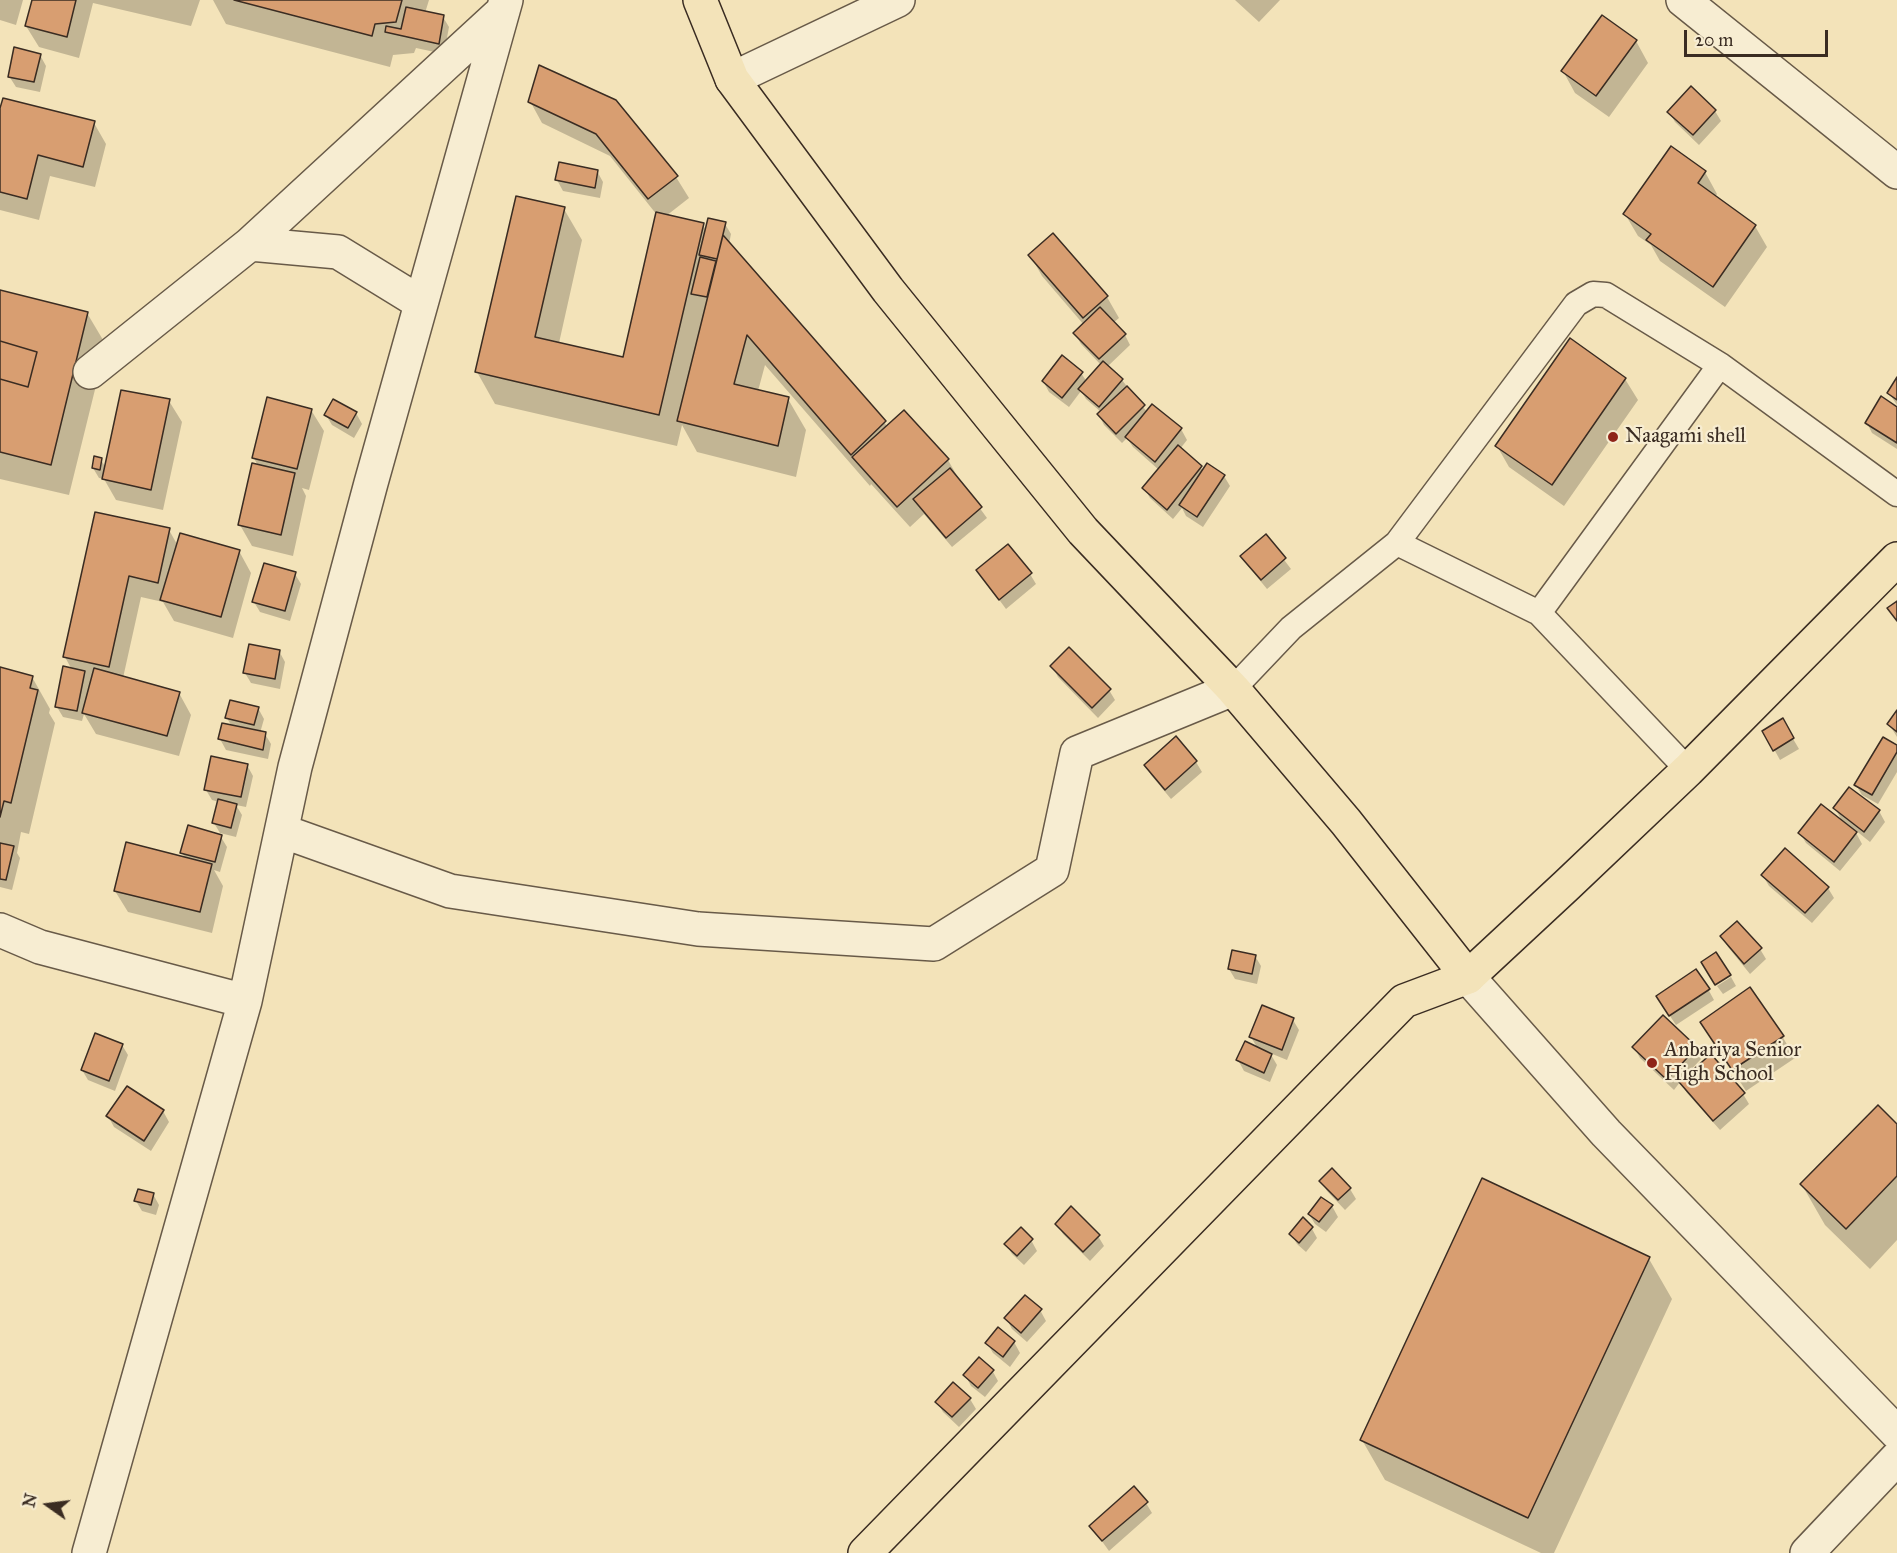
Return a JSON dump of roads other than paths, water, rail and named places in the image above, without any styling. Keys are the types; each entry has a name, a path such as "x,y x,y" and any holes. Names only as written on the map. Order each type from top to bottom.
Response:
{"main road":[{"path":"700,0 732,79 888,290 1083,531 1233,689 1346,822 1468,976"},
{"path":"869,1552 1404,1001 1468,976 1688,770 1897,559"}],"street":[{"path":"732,79 898,0"},
{"path":"1683,0 1897,172"},
{"path":"90,372 249,244 504,6"},
{"path":"89,1553 245,1000 298,755 504,6"},
{"path":"249,244 338,252 421,303"},
{"path":"282,831 450,891 698,929 934,944 1052,870 1077,753 1233,689"},
{"path":"0,930 40,947 245,1000"},
{"path":"1468,976 1606,1133 1897,1433"},
{"path":"1807,1553 1897,1458"}],"lane":[{"path":"1233,689 1291,628 1396,543 1576,304 1593,294 1606,295 1720,365 1897,494"},
{"path":"1539,613 1720,365"},
{"path":"1396,543 1539,613 1688,770"}],"place":[{"name":"Naagami shell","path":"1613,437"},
{"name":"Anbariya Senior High School","path":"1652,1063"}]}
